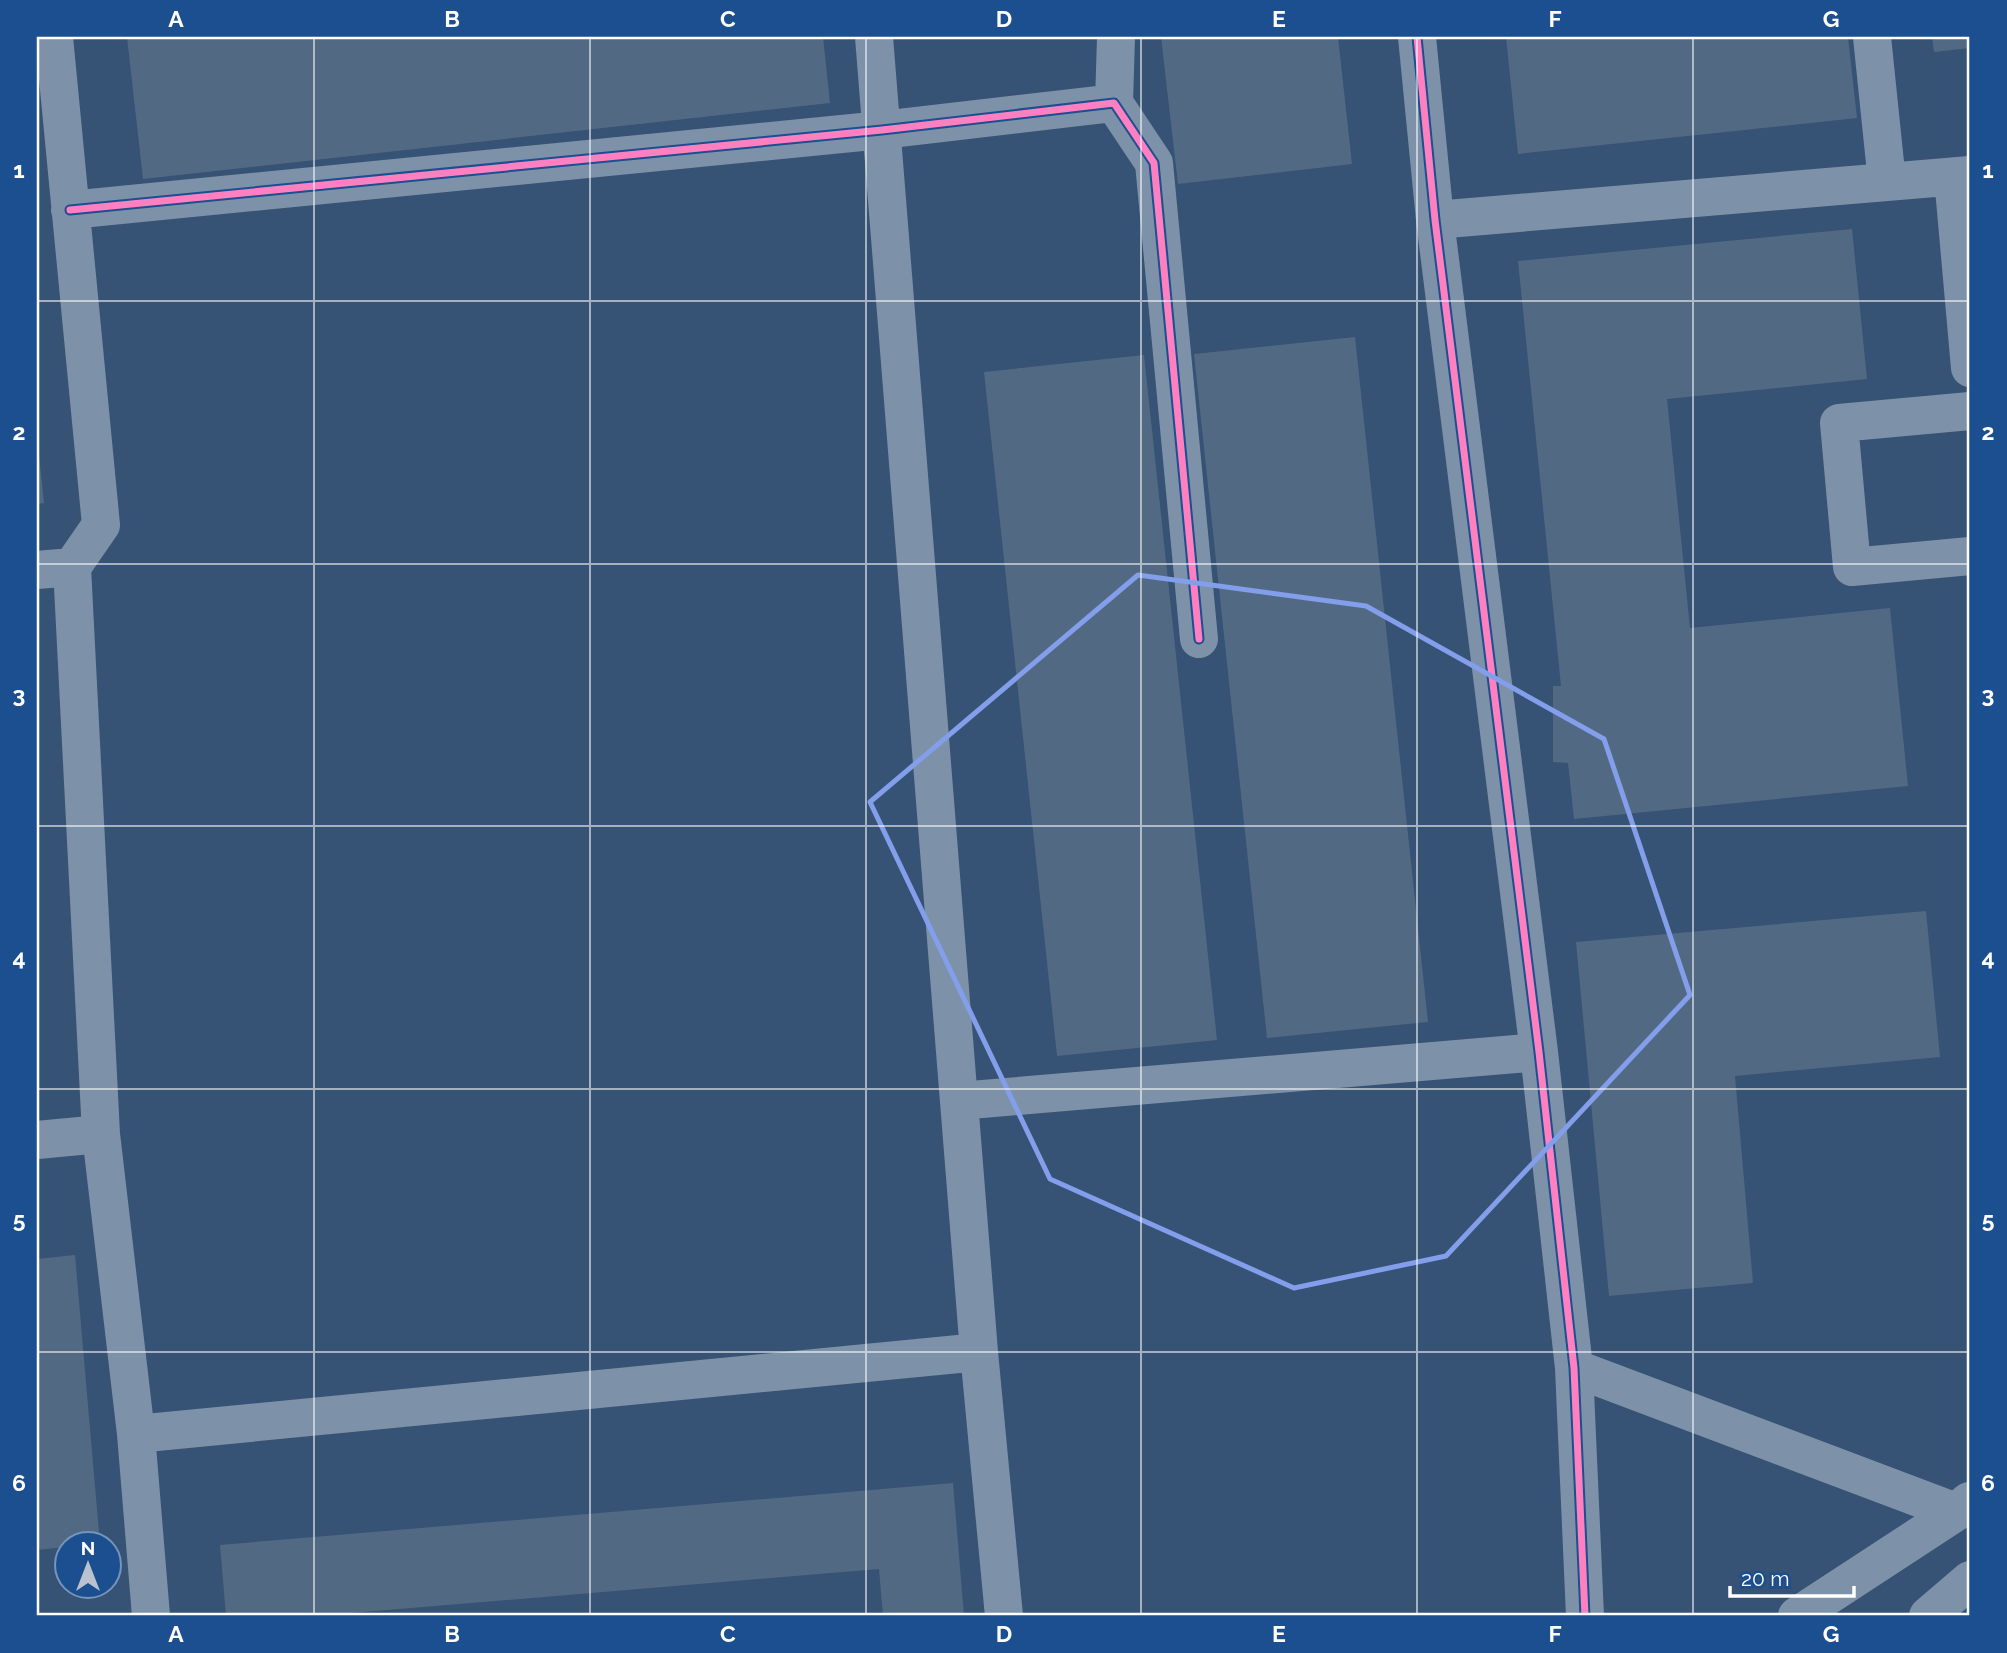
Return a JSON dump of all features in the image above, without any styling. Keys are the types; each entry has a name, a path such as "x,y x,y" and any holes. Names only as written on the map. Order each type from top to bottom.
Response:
{"street":[{"path":"54,37 101,525 54,568 101,1134 136,1434 151,1616"},
{"path":"874,37 979,1352 1003,1616"},
{"path":"1116,37 1114,103 1154,163 1199,639"},
{"path":"1417,37 1435,220 1539,1052 1574,1368 1585,1616"},
{"path":"1872,37 1886,182"},
{"path":"70,210 882,130 1114,103"},
{"path":"1435,220 1962,176 1970,368"},
{"path":"1970,411 1839,423 1852,567 1970,556"},
{"path":"959,1101 1539,1052"},
{"path":"37,1140 101,1134"},
{"path":"136,1434 979,1352"},
{"path":"1574,1368 1963,1506"},
{"path":"1797,1616 1963,1506"},
{"path":"1928,1616 1970,1580"}],"highlighted area":[{"path":"1138,575 1366,606 1604,739 1690,995 1446,1256 1294,1288 1050,1179 870,802"}],"building":[{"path":"127,37 823,37 830,103 143,179"},
{"path":"1161,37 1338,37 1352,164 1178,184"},
{"path":"1506,37 1848,37 1857,118 1518,154"},
{"path":"1932,37 1970,37 1970,48 1934,52"},
{"path":"1852,229 1867,379 1667,399 1690,628 1890,608 1908,786 1574,819 1568,763 1553,762 1553,686 1561,686 1518,261"},
{"path":"1355,337 1428,1022 1267,1038 1194,354"},
{"path":"1144,355 1217,1040 1057,1056 984,372"},
{"path":"37,455 44,503 37,504"},
{"path":"1926,911 1940,1057 1735,1076 1753,1283 1609,1296 1576,942"},
{"path":"75,1255 99,1530 52,1530 52,1548 37,1550 37,1259"},
{"path":"953,1483 964,1616 883,1616 879,1569 315,1616 226,1616 220,1545"}],"cycle path":[{"path":"1417,37 1435,220 1539,1052 1574,1368 1585,1616"},
{"path":"70,210 882,130 1114,103 1154,163 1199,639"}]}
